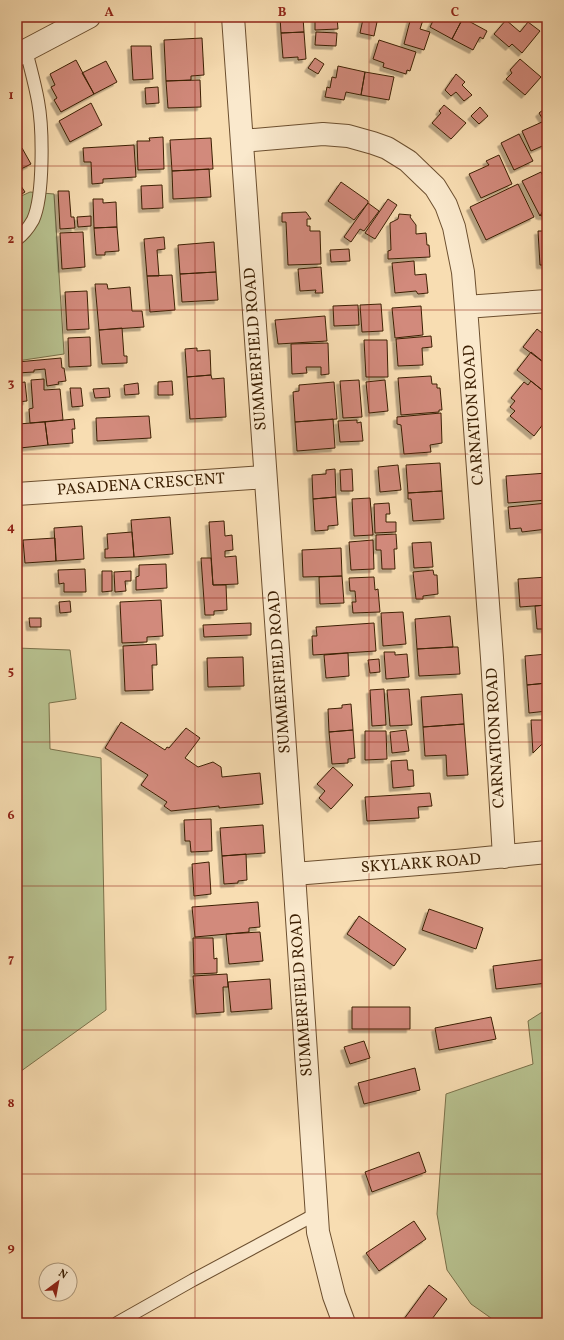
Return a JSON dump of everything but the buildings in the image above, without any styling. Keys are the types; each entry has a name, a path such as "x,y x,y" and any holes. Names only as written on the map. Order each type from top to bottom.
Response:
{"street":[{"path":"22,52 89,17"},
{"name":"SUMMERFIELD ROAD","path":"234,17 265,477 294,874 316,1214 318,1232 334,1296 344,1323"},
{"name":"CARNATION ROAD","path":"242,141 324,134 348,136 373,143 387,148 408,161 435,187 446,205 454,227 463,272 492,658 504,857"},
{"path":"466,307 547,301"},
{"name":"PASADENA CRESCENT","path":"17,494 265,477"},
{"name":"SKYLARK ROAD","path":"294,874 504,857 547,852"}],"lane":[{"path":"17,238 24,234 33,219 38,199 41,170 41,131 38,102 22,52"},
{"path":"117,1323 193,1280 316,1214"}],"green space":[{"path":"30,192 54,194 64,354 17,361 17,198"},
{"path":"17,648 70,650 76,699 49,703 50,749 101,758 106,1010 17,1074"},
{"path":"547,1009 547,1323 498,1323 471,1304 447,1270 437,1214 446,1094 533,1064 528,1021"}]}
